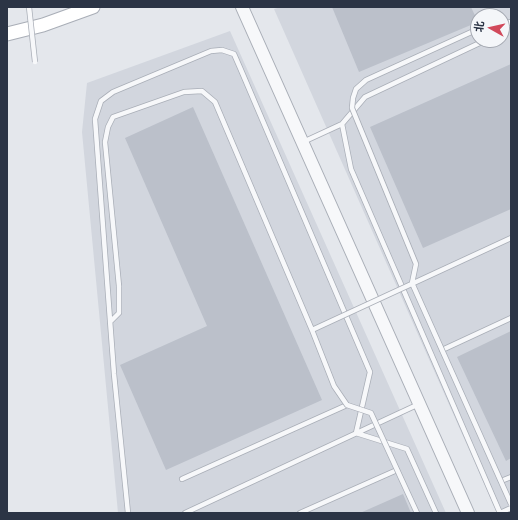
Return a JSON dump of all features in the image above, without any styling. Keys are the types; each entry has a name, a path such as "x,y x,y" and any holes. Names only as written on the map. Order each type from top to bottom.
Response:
{"main road":[{"path":"7,34 43,24 93,7"}],"street":[{"path":"242,7 468,513"}],"lane":[{"path":"29,7 35,62"},
{"path":"470,33 366,80 356,89 352,108 416,264 412,284 511,504"},
{"path":"302,143 342,124 365,98 470,48"},
{"path":"128,513 114,374 95,119 101,100 113,92 211,51 222,50 234,54 370,372 356,433"},
{"path":"111,321 119,313 119,286 105,142 108,127 113,117 184,92 202,91 215,102 312,330 334,386 347,405 371,413 417,513"},
{"path":"342,124 351,169 500,513 511,508"},
{"path":"312,330 511,238"},
{"path":"442,350 511,318"},
{"path":"185,513 419,404"},
{"path":"182,479 347,405"},
{"path":"356,433 407,449 436,513"},
{"path":"300,513 397,470"},
{"path":"501,481 511,477"}],"shaded area":[{"path":"281,7 511,7 511,513 497,513 274,9"},
{"path":"230,31 446,513 118,513 82,132 87,83"}],"building":[{"path":"332,7 471,7 470,25 359,72"},
{"path":"511,64 511,209 423,248 370,127"},
{"path":"193,107 322,400 166,470 120,365 207,326 125,138"},
{"path":"511,331 511,458 506,461 457,357"},
{"path":"403,494 411,513 360,513"}]}
